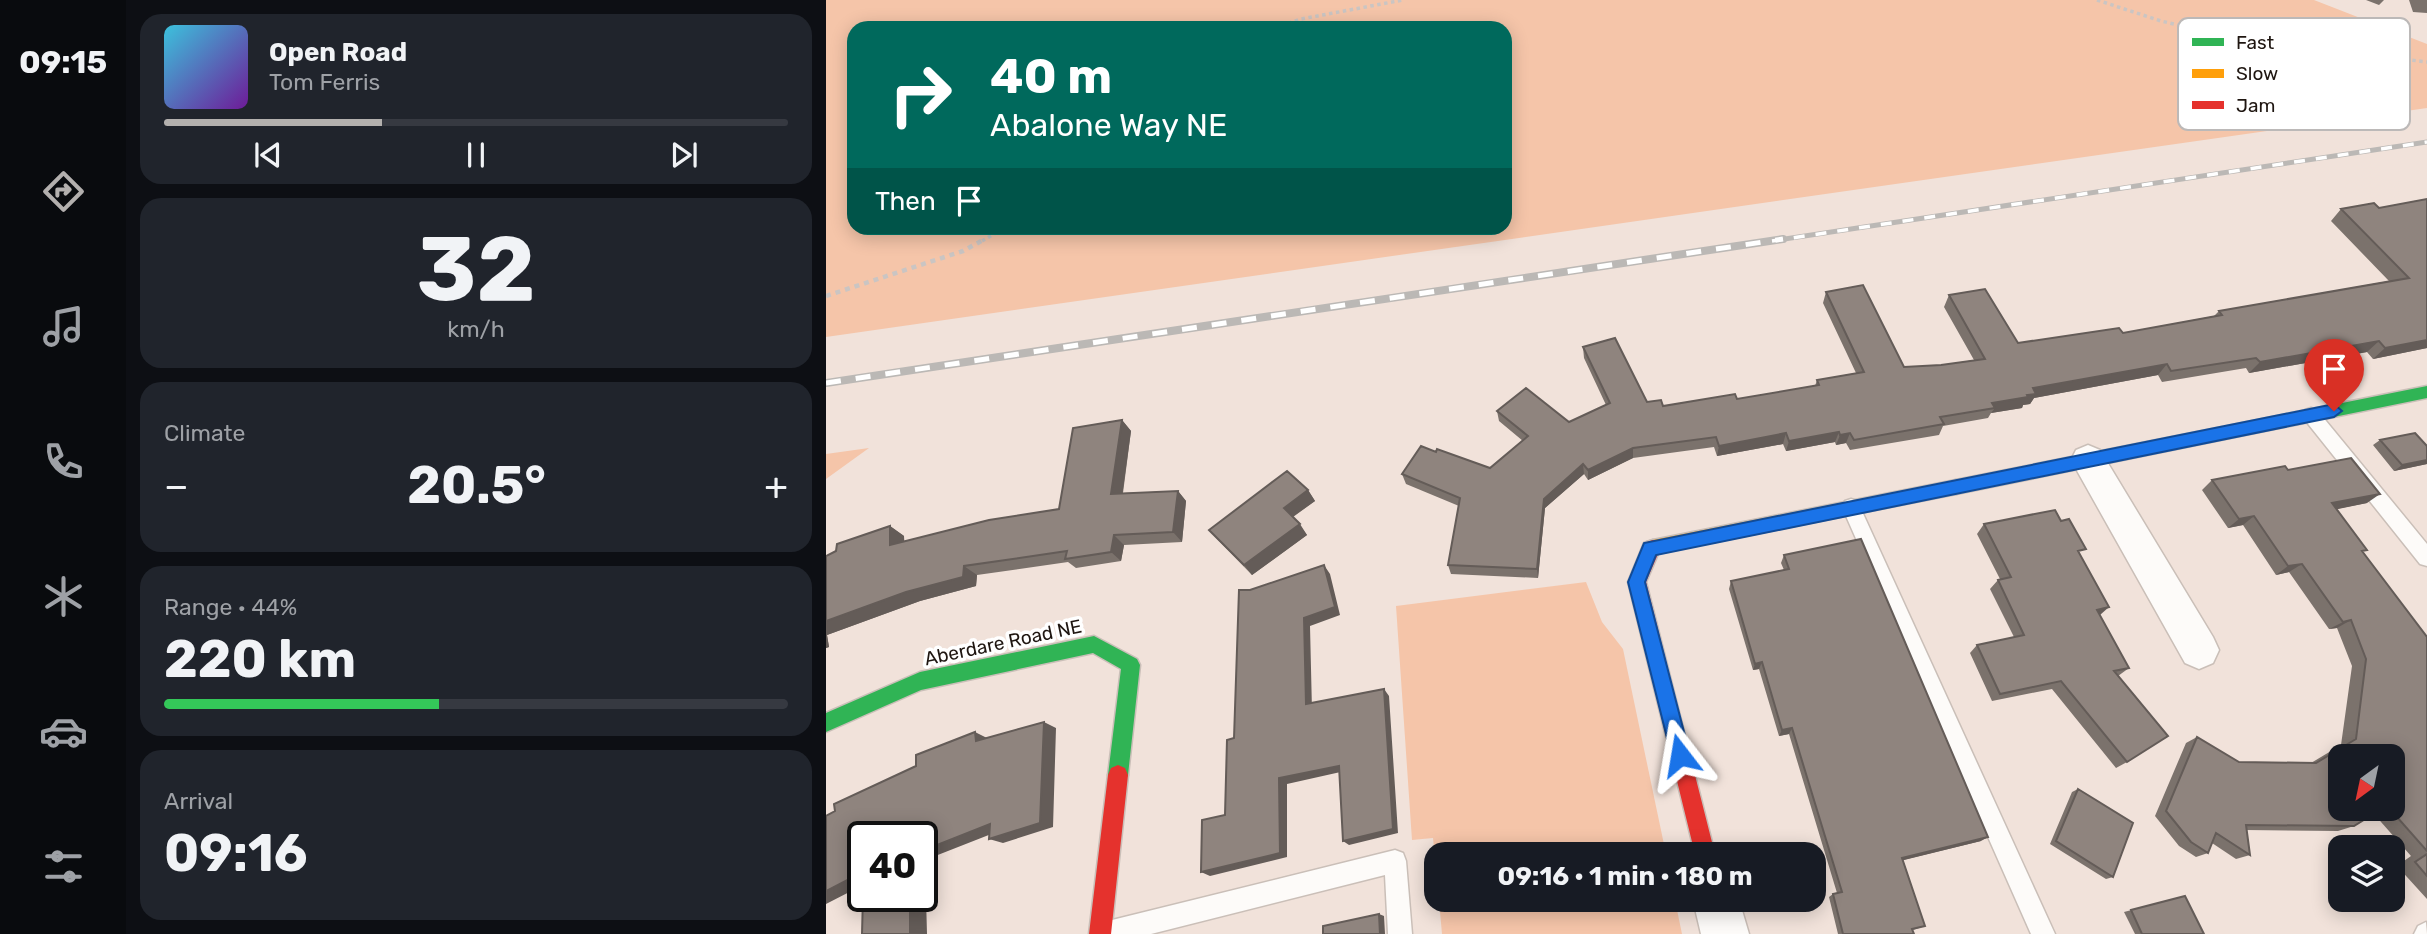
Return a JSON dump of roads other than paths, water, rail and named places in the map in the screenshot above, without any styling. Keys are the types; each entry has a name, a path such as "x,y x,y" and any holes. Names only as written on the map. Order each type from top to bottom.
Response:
{"street":[{"path":"1702,842 1637,582 1650,548 2427,392"},
{"path":"2088,460 2199,650"},
{"name":"Aberdare Road NE","path":"826,723 920,681 1094,644 1131,665 1102,934"},
{"path":"1719,912 1725,934"}],"lane":[{"path":"2311,415 2427,558"},
{"path":"1851,507 2043,934"},
{"path":"1102,934 1395,861 1400,934"}],"railway":[{"path":"1772,241 2427,142"},
{"path":"826,383 1783,239"}]}
